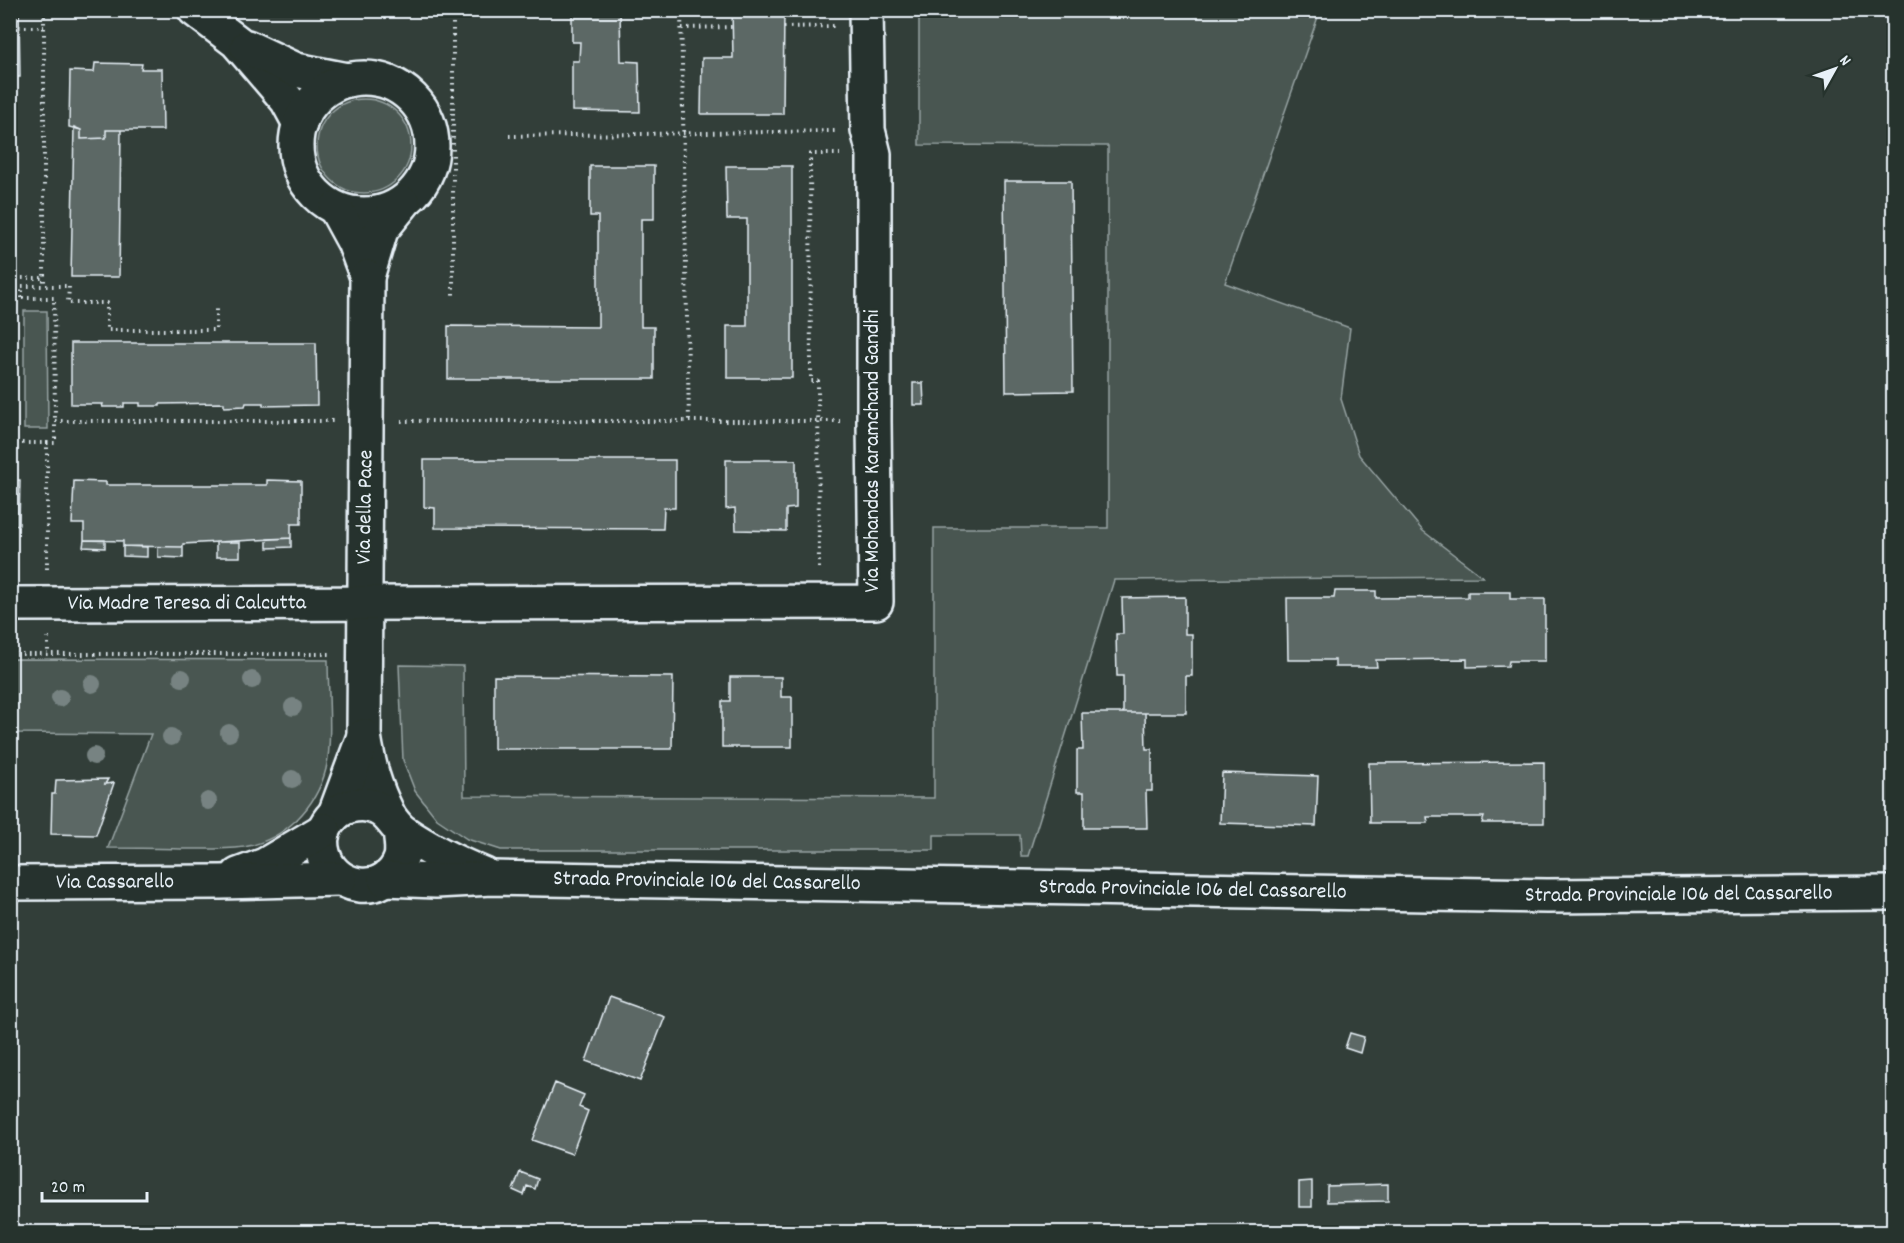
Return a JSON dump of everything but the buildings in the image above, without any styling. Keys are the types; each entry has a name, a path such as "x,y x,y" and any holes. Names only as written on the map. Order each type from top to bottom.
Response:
{"street":[{"name":"Via della Pace","path":"195,10 237,42 288,100 300,124"},
{"name":"Via Mohandas Karamchand Gandhi","path":"365,604 876,602 871,142 866,18"},
{"name":"Via della Pace","path":"237,42 296,70 347,80 372,78 395,85 415,100 428,121 433,145 429,167 419,187 381,230 367,277 364,736 375,788 394,822"},
{"name":"Via della Pace","path":"347,80 326,89 310,104 300,124 296,139 296,156 303,178 317,196 336,209 358,215 382,212 403,203"},
{"name":"Via della Pace","path":"336,209 354,242 367,277"},
{"name":"Via Madre Teresa di Calcutta","path":"10,604 365,604"},
{"name":"Via della Pace","path":"330,822 364,736"},
{"name":"Via Cassarello","path":"220,882 265,865 330,822 348,807 362,804 376,807 436,853 492,878"},
{"path":"330,822 321,844 323,857 330,870 340,879"},
{"path":"384,879 401,857 402,844 394,822"},
{"name":"Via Cassarello","path":"10,882 220,882 340,879 350,884 362,885 374,884 384,879 436,881 492,878"},
{"name":"Strada Provinciale 106 del Cassarello","path":"492,878 1547,896 1893,893"}],"path":[{"path":"44,10 44,286"},
{"path":"681,10 689,421"},
{"path":"453,11 453,299"},
{"path":"784,27 866,18"},
{"path":"20,27 44,27"},
{"path":"682,28 732,27"},
{"path":"509,136 683,133 871,142"},
{"path":"819,602 819,421 818,381 811,381 810,154 871,142"},
{"path":"10,278 44,278"},
{"path":"22,298 22,286 69,286 68,303 107,303 106,330 216,330 216,305"},
{"path":"10,298 54,298 56,422 55,443 10,443"},
{"path":"56,422 874,421"},
{"path":"47,443 48,654"},
{"path":"10,654 364,654"}],"shaded area":[{"path":"919,11 1320,11 1225,283 1350,328 1341,399 1359,455 1423,531 1483,577 1114,580 1028,856 1021,856 1020,835 934,835 934,850 501,850 467,839 437,819 415,791 403,760 399,665 463,666 464,796 934,798 934,528 1108,528 1108,146 919,145"},
{"path":"364,99 382,103 397,113 407,128 411,146 407,164 397,179 382,189 364,193 346,189 331,179 321,164 317,146 321,128 331,113 346,103"},
{"path":"24,311 47,311 48,429 24,429"},
{"path":"11,659 328,660 329,744 326,769 321,783 315,797 296,820 285,830 259,843 220,849 108,848 151,734 11,733"}]}
